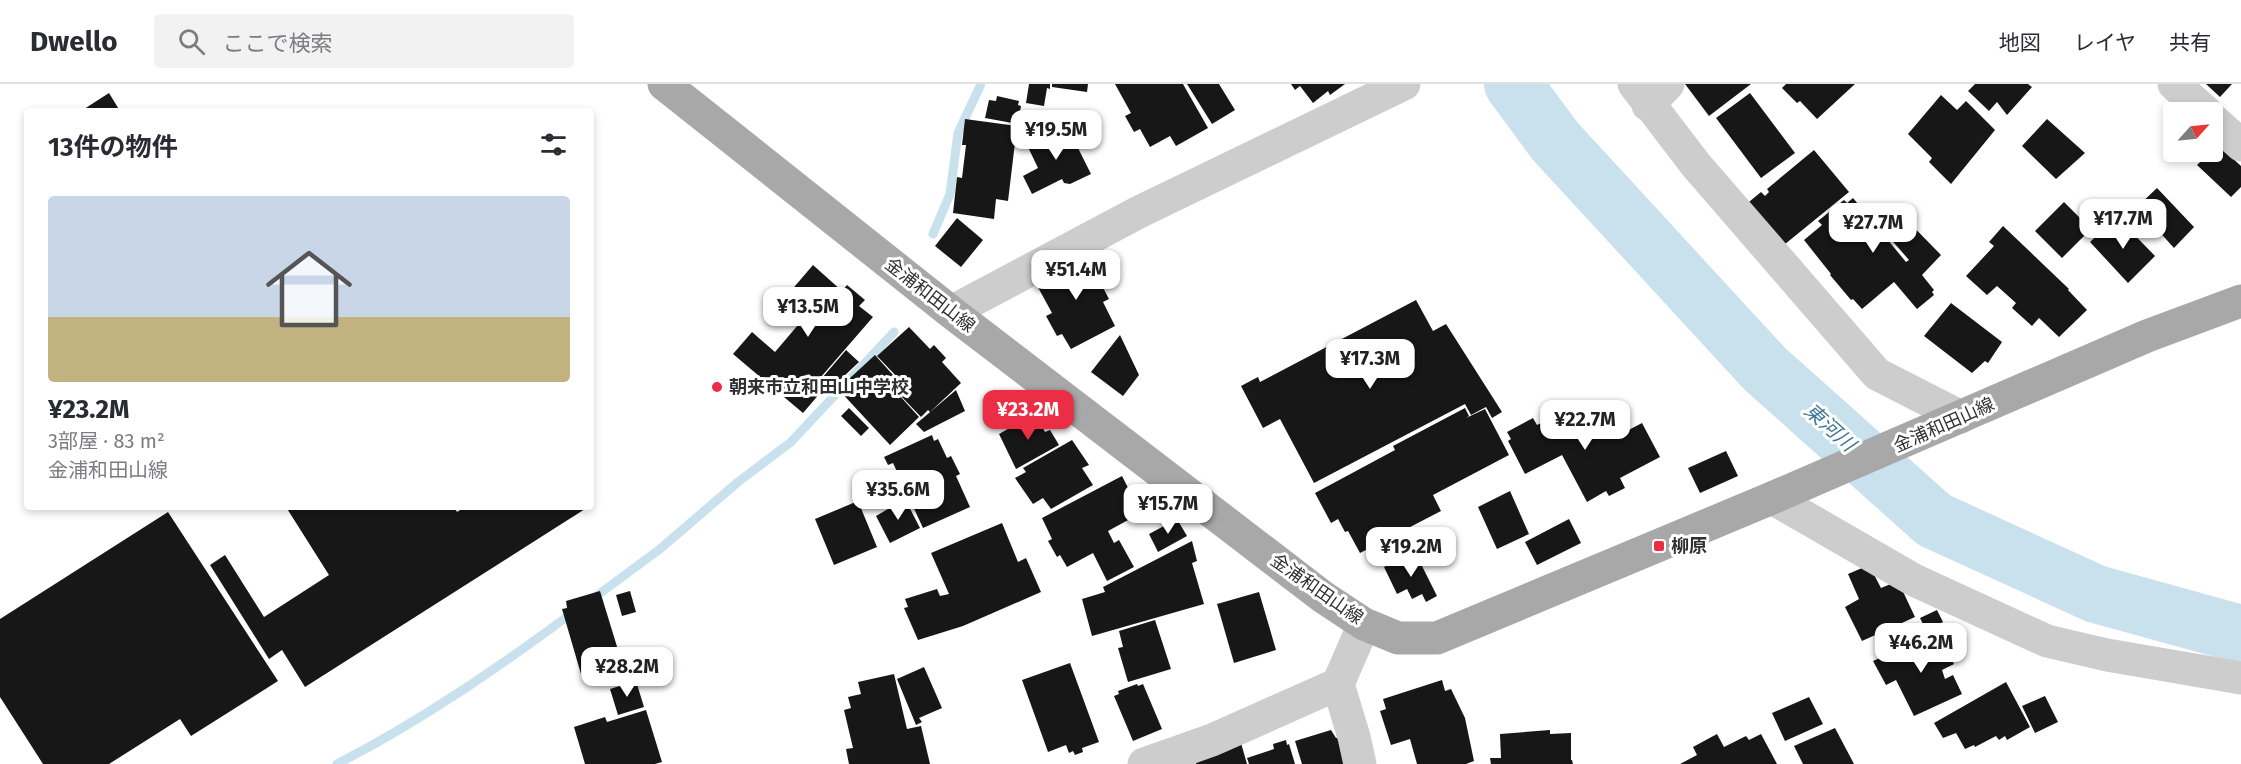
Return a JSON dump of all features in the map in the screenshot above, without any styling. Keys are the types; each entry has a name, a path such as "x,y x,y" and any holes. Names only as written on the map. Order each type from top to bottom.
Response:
{"main road":[{"name":"金浦和田山線","path":"664,84 951,312 1323,597 1364,624 1398,638 1437,638 1780,495 2147,336 2241,301"}],"street":[{"path":"951,312 1138,212 1404,84"},
{"path":"2174,84 2195,102"},
{"path":"1650,91 1696,165 1877,374 1953,421"},
{"path":"2223,129 2241,145"},
{"path":"1780,495 1914,580 2047,641 2107,655 2241,678"},
{"path":"1360,764 1338,684 1364,624"},
{"path":"1144,764 1212,740 1338,684"}],"building":[{"path":"1029,84 1050,84 1050,89 1047,88 1044,106 1026,103"},
{"path":"1052,84 1088,84 1087,92 1052,87"},
{"path":"1115,84 1183,84 1208,128 1176,146 1170,136 1150,147 1140,129 1134,132 1125,116 1131,113"},
{"path":"1187,84 1219,84 1235,110 1212,124"},
{"path":"1291,84 1345,84 1330,95 1328,91 1313,103 1300,86 1295,90"},
{"path":"1685,84 1751,84 1709,116"},
{"path":"1786,84 1855,84 1817,119 1800,101 1797,103 1782,88"},
{"path":"1975,84 2028,84 2032,87 2007,115 1997,102 1989,111 1968,91"},
{"path":"2206,84 2232,84 2220,97"},
{"path":"109,93 118,108 86,108"},
{"path":"1750,93 1795,153 1761,178 1716,118"},
{"path":"1941,95 1957,110 1966,101 1995,130 1951,184 1929,162 1932,158 1908,134"},
{"path":"997,96 1019,101 1018,105 1021,106 1018,124 985,118 989,100 996,101"},
{"path":"965,119 1017,126 1008,201 996,199 994,219 953,213 957,177 962,178 966,145 962,145"},
{"path":"2047,119 2085,153 2056,179 2022,146"},
{"path":"1066,124 1091,174 1070,184 1064,183 1062,179 1032,194 1023,176 1038,168 1027,145"},
{"path":"1814,150 1849,192 1779,249 1744,206 1761,192 1765,196 1769,192 1767,189"},
{"path":"2223,150 2241,166 2241,187 2231,197 2197,165 2200,162 2223,162"},
{"path":"2157,188 2194,227 2174,248 2137,207"},
{"path":"1853,198 1906,262 1909,260 1874,220 1893,206 1941,255 1922,275 1934,290 1932,292 1934,295 1917,309 1894,282 1862,309 1853,299 1851,300 1804,240 1822,225 1818,221 1844,200 1847,203"},
{"path":"2064,202 2091,229 2062,258 2035,231"},
{"path":"2117,217 2155,256 2128,283 2090,242"},
{"path":"957,218 983,240 961,267 935,246"},
{"path":"2003,226 2069,289 2087,310 2059,337 2039,318 2032,326 2012,308 2016,303 1997,286 1987,295 1966,276 1994,246 1989,242"},
{"path":"1085,253 1109,299 1103,302 1115,326 1071,349 1062,334 1057,336 1046,316 1052,313 1034,280"},
{"path":"813,265 842,291 847,285 865,300 859,306 873,317 814,385 821,392 803,413 733,354 752,332 775,352 798,325 777,307"},
{"path":"1416,300 1433,331 1446,324 1502,412 1492,418 1486,407 1471,415 1465,404 1314,483 1280,419 1263,428 1241,386 1258,377 1260,382"},
{"path":"1951,303 2002,342 1988,363 1985,361 1972,373 1924,336"},
{"path":"909,327 930,349 934,345 946,358 942,362 961,383 930,412 928,410 921,417 899,394 904,389 897,381 899,379 877,356"},
{"path":"1120,335 1139,375 1123,396 1091,372"},
{"path":"846,350 859,362 826,393 816,385"},
{"path":"875,355 893,375 883,384 896,398 899,395 919,417 890,445 838,389"},
{"path":"956,390 965,411 924,432 916,424"},
{"path":"849,408 869,428 861,436 841,416"},
{"path":"1465,408 1469,416 1466,418 1485,409 1509,455 1433,495 1441,511 1360,553 1348,531 1345,532 1338,519 1331,523 1315,493 1395,450 1393,446"},
{"path":"1033,411 1043,420 1040,423 1045,432 1050,430 1059,445 1016,469 999,434 1027,418"},
{"path":"1569,414 1578,432 1611,414 1621,434 1642,423 1660,457 1620,478 1625,488 1609,496 1606,491 1587,502 1562,455 1525,474 1508,441 1511,439 1507,432 1533,418 1537,425 1556,416 1558,420"},
{"path":"932,435 934,441 938,439 947,458 951,456 960,474 956,476 970,507 923,528 893,463 888,465 884,457"},
{"path":"1072,440 1089,465 1082,468 1093,485 1051,509 1043,498 1033,504 1015,478 1026,472 1023,468"},
{"path":"1726,451 1738,476 1700,493 1688,468"},
{"path":"1122,476 1141,513 1108,531 1114,543 1119,540 1134,567 1107,581 1093,553 1067,567 1060,555 1057,557 1048,541 1052,539 1042,518"},
{"path":"1510,491 1529,534 1497,549 1478,507"},
{"path":"905,499 920,528 890,543 876,516"},
{"path":"858,501 877,547 834,565 815,519"},
{"path":"288,510 456,510 457,512 460,510 583,510 305,687 282,650 269,659 210,565 225,555 264,617 329,575"},
{"path":"168,512 278,681 191,736 180,719 109,764 43,764 0,697 0,619"},
{"path":"1177,519 1187,536 1158,552 1149,534"},
{"path":"1569,519 1581,543 1537,565 1525,542"},
{"path":"1002,523 1018,562 1026,558 1041,592 963,626 918,640 904,608 908,607 905,599 937,589 940,596 949,594 931,553"},
{"path":"1192,541 1197,561 1192,563 1204,604 1092,636 1082,599 1105,592 1103,587"},
{"path":"1415,552 1437,596 1426,602 1422,594 1412,599 1407,589 1397,594 1384,567"},
{"path":"1869,565 1881,588 1898,581 1915,617 1862,641 1845,607 1859,599 1848,574"},
{"path":"600,591 626,676 610,681 608,673 583,681 562,609 567,608 566,601"},
{"path":"630,591 636,612 622,616 616,595"},
{"path":"1259,592 1276,650 1234,663 1217,604"},
{"path":"1937,610 1943,622 1926,630 1920,618"},
{"path":"1155,620 1171,669 1128,682 1118,648 1123,647 1119,631"},
{"path":"1938,634 1954,664 1942,670 1945,679 1953,675 1962,694 1914,716 1896,680 1886,685 1873,661"},
{"path":"1070,663 1099,742 1082,748 1083,752 1075,755 1073,751 1069,753 1066,745 1048,752 1022,680"},
{"path":"924,667 942,708 919,718 922,722 916,725 897,679"},
{"path":"894,674 907,729 921,726 930,764 849,764 846,749 853,748 844,710 851,708 848,697 861,694 858,682"},
{"path":"1442,680 1445,691 1451,689 1465,718 1474,761 1466,764 1417,764 1410,739 1391,745 1380,711 1386,709 1383,699"},
{"path":"636,681 644,707 618,715 610,689"},
{"path":"2006,682 2030,727 2007,740 2005,736 1999,740 1996,736 1975,747 1974,745 1965,749 1956,733 1943,738 1934,723"},
{"path":"1137,684 1138,686 1143,684 1162,729 1133,741 1114,696 1119,694 1118,691"},
{"path":"2045,696 2058,722 2035,733 2022,706"},
{"path":"1809,697 1823,724 1785,741 1772,713"},
{"path":"646,710 662,762 655,764 585,764 574,727 605,717 607,722"},
{"path":"1835,728 1854,764 1803,764 1794,746"},
{"path":"1331,730 1336,738 1339,737 1345,764 1302,764 1295,741"},
{"path":"1550,730 1550,734 1571,733 1573,764 1491,764 1490,758 1501,758 1500,734"},
{"path":"1717,734 1724,747 1746,736 1749,740 1761,734 1777,764 1680,764 1697,755 1693,747"},
{"path":"1286,740 1295,764 1249,764 1247,758 1274,749 1273,744"},
{"path":"1241,743 1247,764 1196,764 1193,755"}],"waterway":[{"path":"933,234 950,194 958,133 981,84"},
{"name":"東河川","path":"1513,84 1555,141 1765,369 1934,520 2096,594 2241,634"},
{"path":"591,600 660,549 738,482 791,442 894,332"},
{"path":"337,764 399,730 459,692 575,611"}],"place":[{"name":"朝来市立和田山中学校","path":"717,387"},
{"name":"柳原","path":"1659,546"}]}
